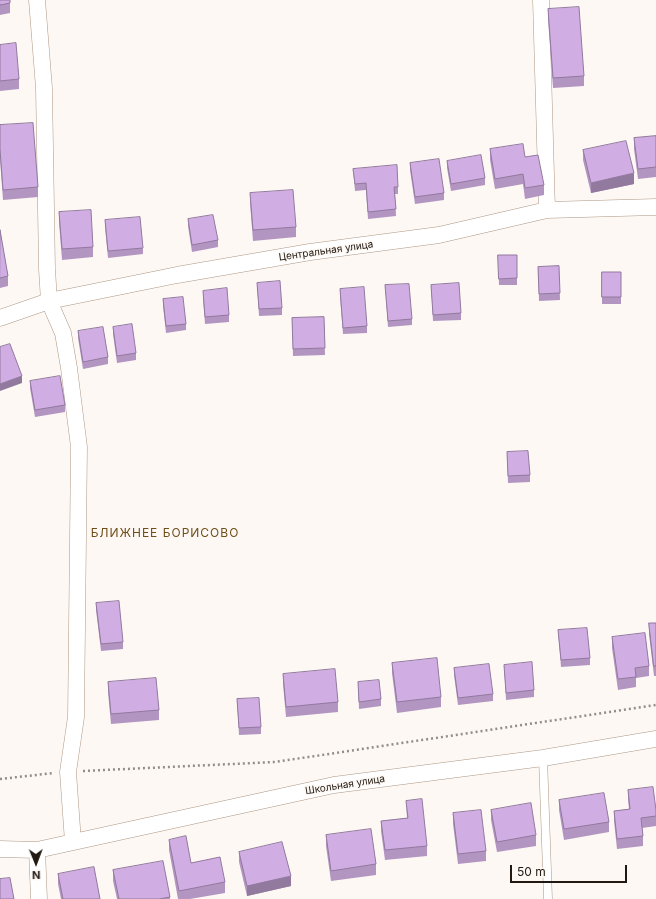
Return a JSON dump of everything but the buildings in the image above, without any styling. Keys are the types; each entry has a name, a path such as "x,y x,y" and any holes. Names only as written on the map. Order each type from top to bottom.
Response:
{"street":[{"path":"37,0 44,88 46,269 49,301 63,333 79,447 76,717 68,772 73,842"},
{"path":"541,0 547,210"},
{"name":"Центральная улица","path":"0,318 49,301 201,271 310,252 439,235 547,210 656,208"},
{"name":"Школьная улица","path":"0,849 37,850 334,784 544,758 656,739"},
{"path":"37,850 39,899"}],"lane":[{"path":"544,758 548,899"}],"path":[{"path":"0,779 68,772 275,762 656,705"}],"district":[{"name":"БЛИЖНЕЕ БОРИСОВО","path":"165,533"}]}
